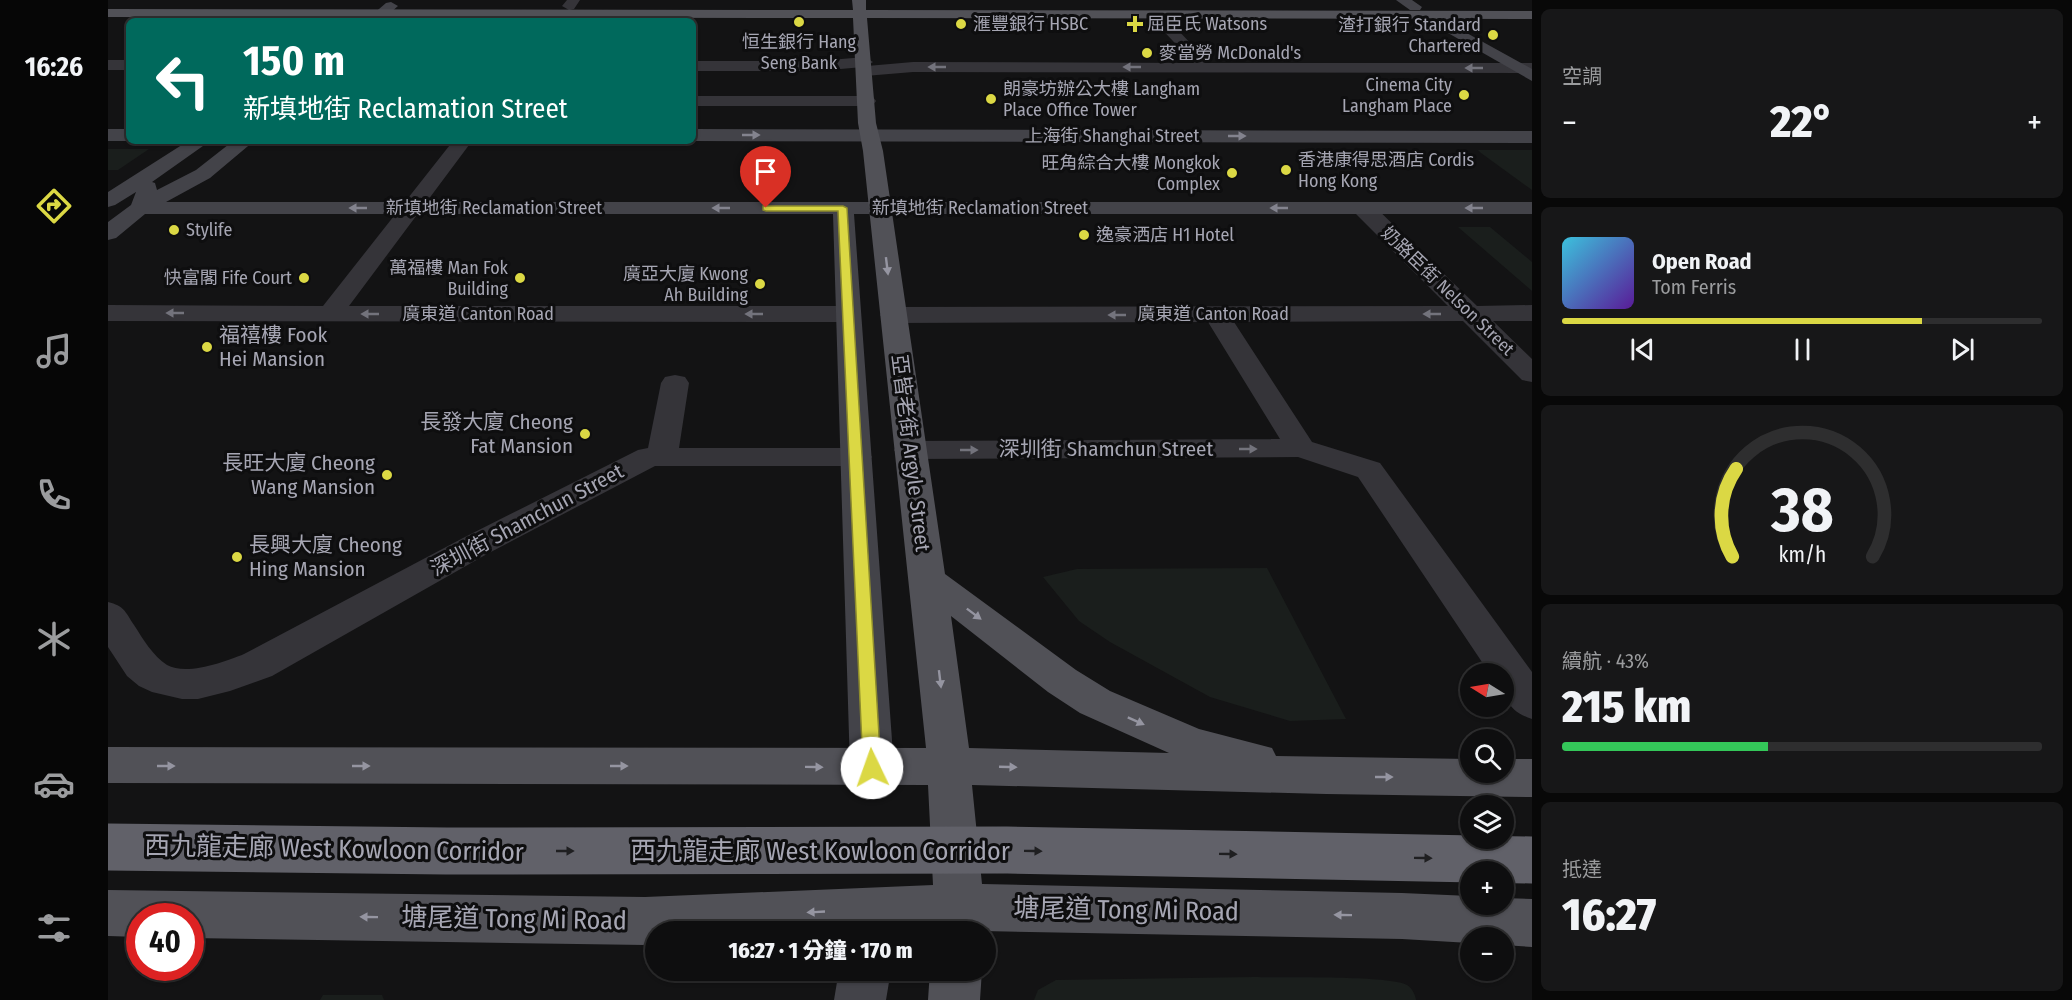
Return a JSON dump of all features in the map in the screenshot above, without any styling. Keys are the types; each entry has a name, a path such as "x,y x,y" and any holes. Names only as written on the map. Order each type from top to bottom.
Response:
{"highway":[{"name":"西九龍走廊 West Kowloon Corridor","path":"108,847 434,851 1007,850 1532,860"}],"main road":[{"path":"108,5 386,10 572,3 860,7 1156,15 1532,15"},
{"path":"108,13 1409,3 1532,7"},
{"name":"亞皆老街 Argyle Street","path":"860,7 869,135 949,766 959,919"},
{"path":"1447,15 1434,21 1524,68 1532,76"},
{"path":"108,135 126,135"},
{"name":"上海街 Shanghai Street","path":"696,135 1532,137"},
{"path":"108,201 196,144"},
{"path":"108,233 140,208 203,174 241,144"},
{"path":"140,208 154,172"},
{"name":"新填地街 Reclamation Street","path":"140,208 1532,208"},
{"path":"843,208 872,768"},
{"path":"927,579 1062,681 1095,702 1194,745 1326,776"},
{"path":"108,765 872,768 949,766 1326,776 1532,778"},
{"name":"塘尾道 Tong Mi Road","path":"108,913 645,921 1401,916 1532,923"},
{"path":"860,1000 863,981"},
{"path":"954,1000 955,981"}],"street":[{"path":"1156,15 1202,62"},
{"path":"108,65 126,65"},
{"path":"696,66 1524,68"},
{"path":"696,101 867,101"},
{"path":"330,314 460,145"},
{"name":"奶路臣街 Nelson Street","path":"1363,208 1532,374"},
{"name":"廣東道 Canton Road","path":"108,313 848,314"},
{"name":"廣東道 Canton Road","path":"893,315 1532,313"},
{"path":"1217,315 1300,448"},
{"path":"662,457 675,383"},
{"name":"深圳街 Shamchun Street","path":"910,450 1300,448 1359,465 1369,470 1532,703"},
{"name":"深圳街 Shamchun Street","path":"109,617 142,666 153,675 168,681 187,683 218,679 258,665 475,546 649,457 855,457"}],"shaded area":[{"path":"108,149 149,149 118,170 108,170"},
{"path":"1478,150 1532,150 1532,190 1481,153"},
{"path":"1458,227 1490,227 1532,262 1532,291"},
{"path":"1267,568 1346,719 1290,721 1210,697 1110,642 1079,621 1043,577 1077,569"},
{"path":"1358,978 1396,982 1409,986 1416,1000 1034,1000 1038,990 1056,980"},
{"path":"323,995 382,995 384,1000 320,1000"}],"place":[{"name":"恒生銀行 Hang Seng Bank","path":"799,22"},
{"name":"滙豐銀行 HSBC","path":"961,24"},
{"name":"屈臣氏 Watsons","path":"1135,24"},
{"name":"渣打銀行 Standard Chartered","path":"1493,35"},
{"name":"麥當勞 McDonald's","path":"1147,53"},
{"name":"Cinema City Langham Place","path":"1464,95"},
{"name":"朗豪坊辦公大樓 Langham Place Office Tower","path":"991,99"},
{"name":"香港康得思酒店 Cordis Hong Kong","path":"1286,170"},
{"name":"旺角綜合大樓 Mongkok Complex","path":"1232,173"},
{"name":"Stylife","path":"174,230"},
{"name":"逸豪洒店 H1 Hotel","path":"1084,235"},
{"name":"快富閣 Fife Court","path":"304,278"},
{"name":"萬福樓 Man Fok Building","path":"520,278"},
{"name":"廣亞大廈 Kwong Ah Building","path":"760,284"},
{"name":"福禧樓 Fook Hei Mansion","path":"207,347"},
{"name":"長發大廈 Cheong Fat Mansion","path":"585,434"},
{"name":"長旺大廈 Cheong Wang Mansion","path":"387,475"},
{"name":"長興大廈 Cheong Hing Mansion","path":"237,557"}],"route":[{"path":"766,208 843,208 872,768"}]}
